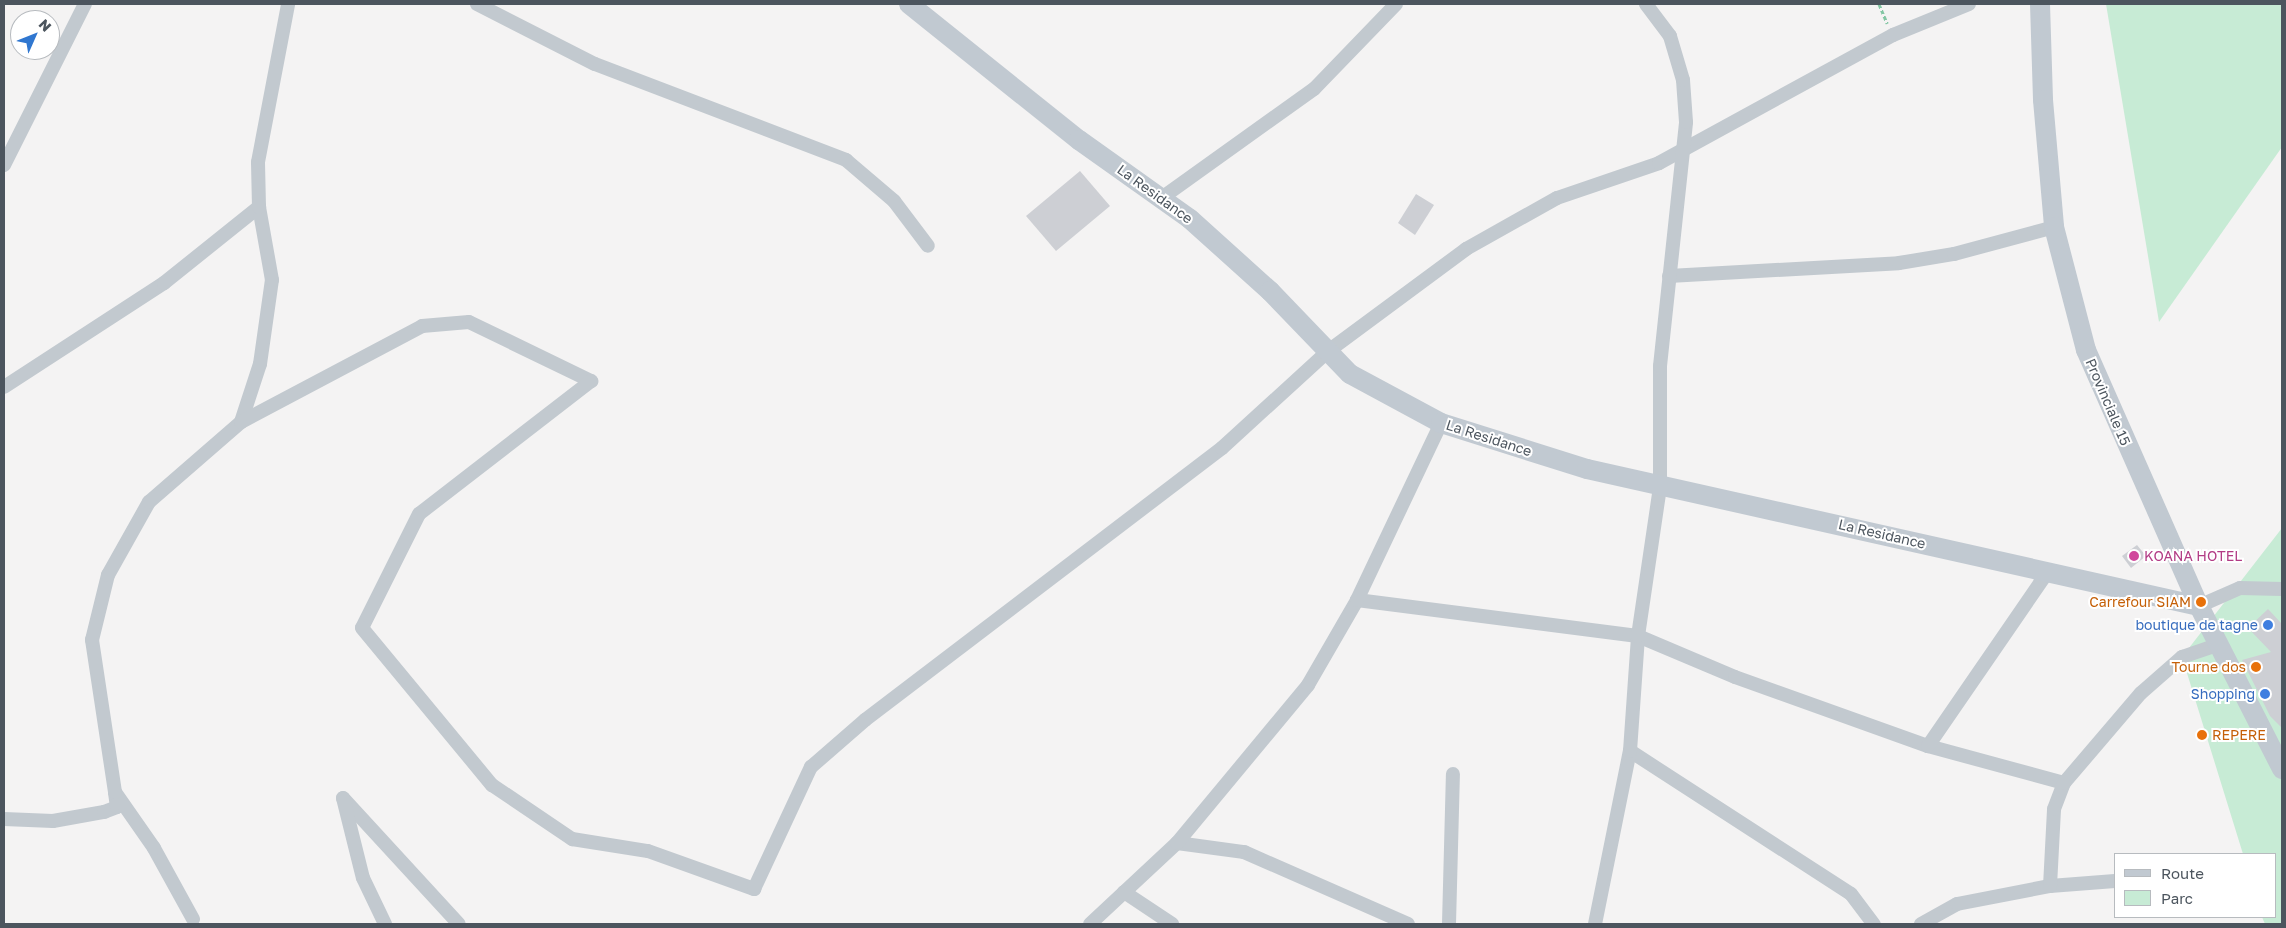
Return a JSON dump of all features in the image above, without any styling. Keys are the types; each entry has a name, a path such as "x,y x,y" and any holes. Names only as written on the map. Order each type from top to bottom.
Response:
{"street":[{"path":"4,165 85,4"},
{"path":"241,422 260,364 272,280 260,207 262,126 288,4"},
{"path":"477,4 595,64 846,160 894,201 928,246"},
{"name":"La Residance","path":"909,4 1080,140 1163,197 1270,292 1327,352 1375,390 1441,423 1587,469 1660,487 2199,606"},
{"path":"1163,197 1314,89 1396,4"},
{"path":"1595,924 1630,751 1638,636 1660,487 1660,366 1686,122 1683,80 1670,36 1646,4"},
{"path":"4,819 53,821 104,812 117,807 92,640 108,575 150,502 241,422 422,326 469,322 591,381 418,514 362,628 492,785 572,839 648,851 754,889 812,767 865,720 1222,448 1327,352 1466,249 1525,212 1659,163 1893,35 1969,4"},
{"name":"Provinciale 15","path":"2040,4 2043,100 2054,227 2086,350 2199,606 2282,769"},
{"path":"4,387 164,283 260,207"},
{"path":"1670,276 1899,263 1954,254 2054,227"},
{"path":"1090,924 1177,843 1308,686 1357,600 1441,423"},
{"path":"1928,746 2047,573"},
{"path":"2199,606 2240,588 2282,589"},
{"path":"1357,600 1638,636 1735,676 1928,746 2064,783"},
{"path":"2050,886 2054,809 2064,783 2141,693 2182,657 2219,644"},
{"path":"1630,751 1830,879 1861,905 1874,924"},
{"path":"1449,924 1453,774"},
{"path":"115,792 154,848 193,919"},
{"path":"385,924 363,878 343,798 459,924"},
{"path":"1177,843 1244,852 1408,924"},
{"path":"1921,924 1957,904 2050,886 2114,881"},
{"path":"1124,892 1172,924"}],"path":[{"path":"1879,4 1893,35"}],"green space":[{"path":"2106,4 2282,4 2282,147 2159,322"},
{"path":"2282,528 2282,924 2265,924 2262,918 2276,918 2276,853 2243,853 2182,657"}],"building":[{"path":"1080,171 1110,206 1056,251 1026,216"},
{"path":"1416,194 1434,205 1415,235 1398,223"},
{"name":"KOANA HOTEL","path":"2137,545 2146,556 2131,568 2122,556"},
{"path":"2268,609 2282,624 2282,728 2270,716 2242,660 2271,652 2248,628"}],"place":[{"name":"KOANA HOTEL","path":"2134,556"},
{"name":"Carrefour SIAM","path":"2201,602"},
{"name":"boutique de tagne","path":"2268,625"},
{"name":"Tourne dos","path":"2256,667"},
{"name":"Shopping","path":"2265,694"},
{"name":"REPERE","path":"2202,735"}]}
